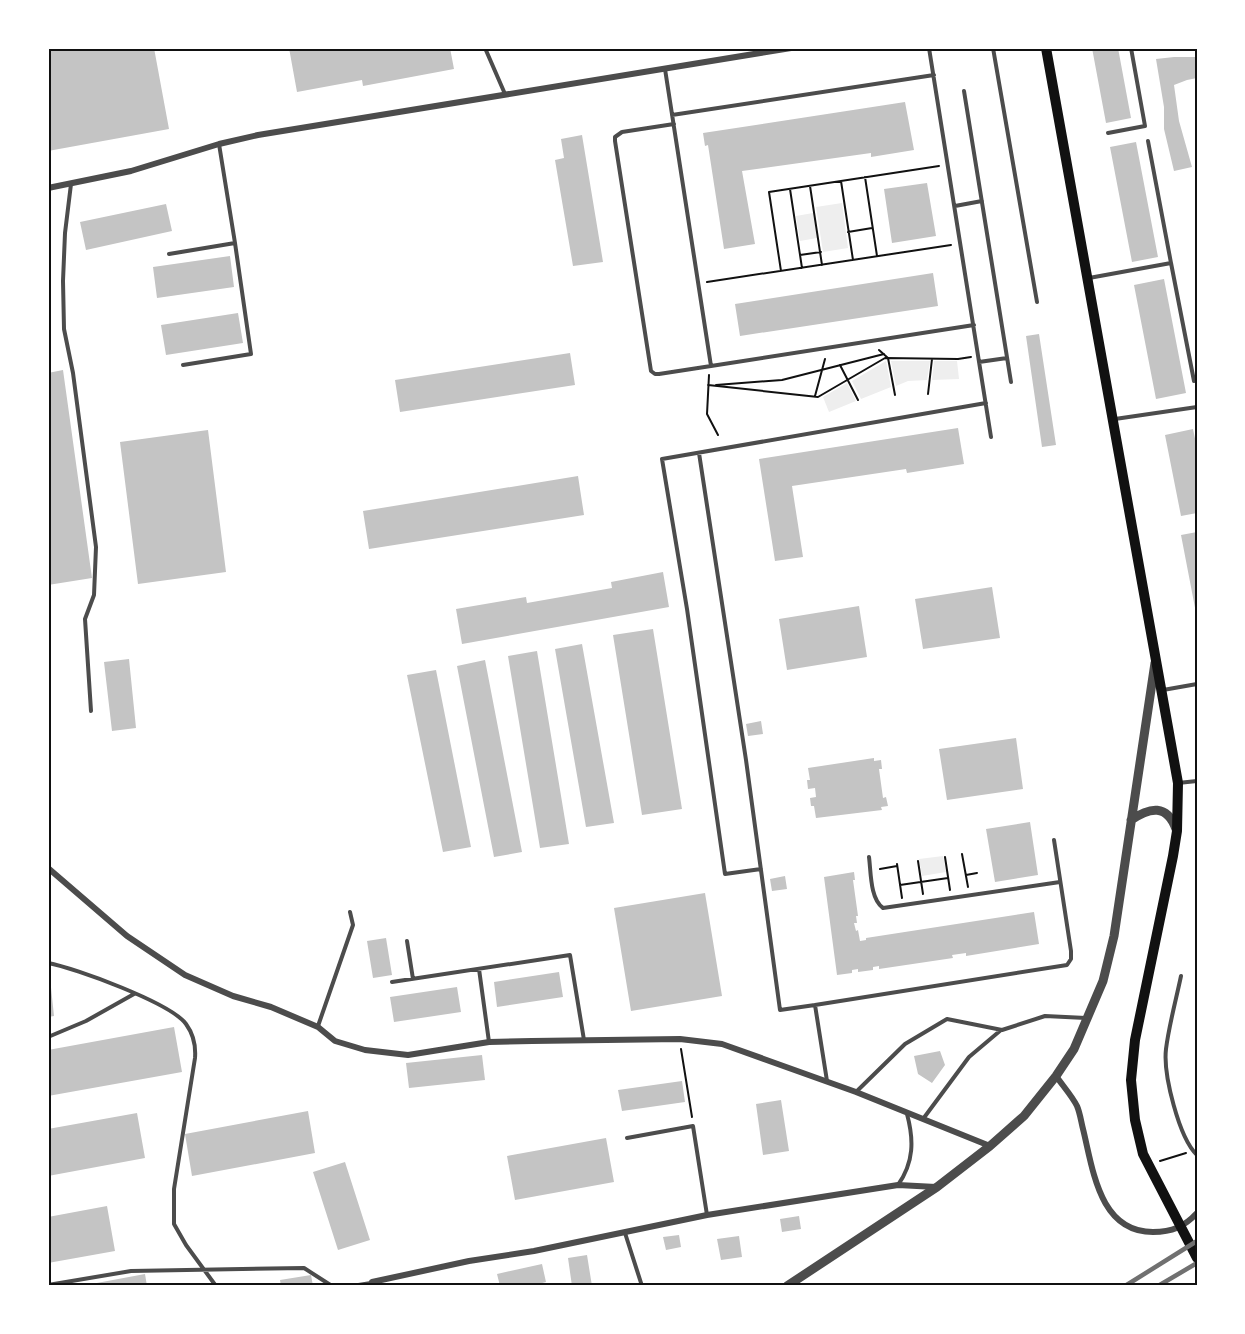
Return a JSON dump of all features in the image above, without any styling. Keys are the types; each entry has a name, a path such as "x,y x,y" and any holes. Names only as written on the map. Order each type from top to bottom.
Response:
{"main road":[{"path":"1046,48 1178,783 1177,831 1132,1061 1131,1080 1135,1120 1143,1154 1197,1258"}],"street":[{"path":"48,188 131,171 219,144 258,135 791,48"},
{"path":"787,1286 937,1187 990,1146 1024,1116 1074,1049 1103,981 1114,936 1156,655"},
{"path":"1131,820 1142,812 1153,810 1164,812 1173,821 1177,831"},
{"path":"48,868 127,936 185,975 233,996 271,1007 318,1027 335,1041 365,1050 408,1055 489,1042 680,1039 722,1044 856,1092 990,1146"},
{"path":"1056,1076 1078,1107 1096,1180 1104,1200 1115,1216 1129,1229 1169,1232 1188,1222 1197,1213"},
{"path":"372,1282 707,1215 897,1185 937,1187"}],"lane":[{"path":"485,48 506,94"},
{"path":"929,48 991,437"},
{"path":"993,48 1037,302"},
{"path":"1108,133 1145,126 1131,48"},
{"path":"665,68 710,366"},
{"path":"672,115 934,75"},
{"path":"964,91 1011,382"},
{"path":"674,124 622,132 615,137 651,371 655,374 974,326"},
{"path":"1148,141 1194,381"},
{"path":"183,365 251,354 219,144"},
{"path":"71,183 63,272 64,329 73,373 96,547 94,595 85,619 91,711"},
{"path":"955,206 982,201"},
{"path":"169,254 235,243"},
{"path":"1088,278 1171,263"},
{"path":"980,362 1007,358"},
{"path":"761,869 725,874 687,609 662,459 986,403"},
{"path":"1114,419 1197,407"},
{"path":"699,453 780,1010 1067,965 1071,959 1071,951 1054,840"},
{"path":"1162,690 1197,684"},
{"path":"1178,783 1197,781"},
{"path":"869,857 878,905 883,908 1060,882"},
{"path":"318,1027 353,925 350,912"},
{"path":"407,941 413,979"},
{"path":"392,982 570,956 584,1041"},
{"path":"48,963 66,966 134,993 176,1013 186,1024 196,1043 174,1189 174,1224 216,1286"},
{"path":"479,969 489,1042"},
{"path":"1181,976 1166,1052 1172,1102 1185,1138 1197,1155"},
{"path":"48,1037 86,1021 134,993"},
{"path":"815,1005 827,1082"},
{"path":"923,1119 969,1057 1002,1030 1046,1016 1088,1018"},
{"path":"856,1092 905,1044 947,1019 1002,1030"},
{"path":"897,1185 910,1161 913,1147 907,1113"},
{"path":"627,1138 693,1126 707,1215"},
{"path":"625,1233 642,1286"},
{"path":"48,1285 131,1271 304,1268 332,1286"},
{"path":"352,1286 372,1282"}],"path":[{"path":"781,271 769,192 948,164"},
{"path":"865,177 877,256"},
{"path":"841,181 853,260"},
{"path":"810,186 822,265"},
{"path":"790,189 802,268"},
{"path":"849,232 873,228"},
{"path":"698,284 961,243"},
{"path":"800,255 821,252"},
{"path":"871,341 888,358 895,395"},
{"path":"815,396 828,348"},
{"path":"708,385 782,380 884,354"},
{"path":"708,385 815,396 885,358 958,359 978,356"},
{"path":"928,394 932,359"},
{"path":"840,365 858,400"},
{"path":"710,366 707,414 718,435"},
{"path":"962,854 969,896"},
{"path":"945,857 951,899"},
{"path":"918,861 924,903"},
{"path":"871,870 897,865 904,906"},
{"path":"966,874 977,873"},
{"path":"900,885 948,878"},
{"path":"680,1039 693,1126"},
{"path":"1148,1165 1193,1151"}],"shaded area":[{"path":"842,203 848,248 823,252 816,207"},
{"path":"813,213 817,238 800,241 796,216"},
{"path":"886,361 891,387 861,399 852,381"},
{"path":"891,361 930,361 927,380 908,381 896,386"},
{"path":"934,361 957,361 959,379 932,380"},
{"path":"847,383 856,401 829,412 823,397"},
{"path":"943,856 946,872 922,876 919,859"}],"building":[{"path":"48,48 154,48 169,129 48,151"},
{"path":"289,48 450,48 454,69 363,86 362,80 297,92"},
{"path":"1092,48 1118,48 1131,118 1106,123"},
{"path":"1197,57 1197,78 1174,85 1179,121 1192,167 1174,171 1164,129 1164,107 1156,59"},
{"path":"905,102 914,150 871,157 871,153 742,171 755,244 724,249 708,145 705,146 703,133"},
{"path":"582,135 603,262 573,266 555,160 564,158 561,139"},
{"path":"1136,142 1158,257 1132,262 1110,147"},
{"path":"927,183 936,236 892,243 884,189"},
{"path":"166,204 172,231 86,250 80,222"},
{"path":"230,256 234,287 157,298 153,267"},
{"path":"933,273 938,306 740,336 735,304"},
{"path":"1164,279 1186,393 1156,399 1134,285"},
{"path":"238,313 243,343 166,355 161,325"},
{"path":"1039,334 1056,445 1042,447 1026,336"},
{"path":"570,353 575,385 400,412 395,380"},
{"path":"63,370 92,578 48,585 48,373"},
{"path":"958,428 964,464 907,473 906,469 792,486 803,557 775,561 759,459"},
{"path":"1193,429 1197,448 1197,513 1181,516 1165,435"},
{"path":"208,430 226,572 138,584 120,442"},
{"path":"578,476 584,515 369,549 363,511"},
{"path":"1197,532 1197,613 1196,613 1181,535"},
{"path":"663,572 669,607 462,644 456,609 526,597 527,603 612,588 611,582"},
{"path":"992,587 1000,638 923,649 915,599"},
{"path":"859,606 867,657 787,670 779,619"},
{"path":"653,629 682,809 642,815 613,635"},
{"path":"582,644 614,823 586,827 555,649"},
{"path":"537,651 569,844 540,848 508,656"},
{"path":"129,659 136,728 112,731 104,662"},
{"path":"485,660 522,852 494,857 457,666"},
{"path":"436,670 471,847 443,852 407,675"},
{"path":"761,721 763,734 748,736 746,724"},
{"path":"1016,738 1023,789 947,800 939,749"},
{"path":"874,758 874,761 881,760 882,769 879,769 883,798 886,797 888,806 881,807 882,810 816,818 810,798 816,797 815,788 808,789 807,780 810,780 808,768"},
{"path":"1030,822 1038,875 995,882 986,829"},
{"path":"854,872 858,916 856,916 857,923 854,923 860,941 866,938 1034,912 1039,944 966,956 966,953 952,955 953,958 879,969 879,966 873,967 873,970 858,972 858,969 852,970 852,973 837,975 824,877"},
{"path":"785,876 787,889 772,891 770,879"},
{"path":"705,893 722,996 631,1011 614,908"},
{"path":"386,938 392,975 373,978 367,941"},
{"path":"559,972 563,997 497,1007 494,982"},
{"path":"48,978 50,978 54,1016 48,1017"},
{"path":"457,987 461,1012 394,1022 390,997"},
{"path":"174,1027 182,1072 48,1096 48,1050"},
{"path":"940,1051 945,1065 932,1083 918,1074 914,1056"},
{"path":"482,1055 485,1080 409,1088 406,1063"},
{"path":"682,1081 685,1102 622,1111 618,1090"},
{"path":"781,1100 789,1151 763,1155 756,1104"},
{"path":"308,1111 315,1153 192,1176 185,1134"},
{"path":"137,1113 145,1158 48,1176 48,1129"},
{"path":"606,1138 614,1182 515,1200 507,1156"},
{"path":"345,1162 370,1240 338,1250 313,1172"},
{"path":"107,1206 115,1251 48,1263 48,1217"},
{"path":"799,1216 801,1229 782,1232 780,1219"},
{"path":"679,1235 681,1247 666,1250 663,1237"},
{"path":"739,1236 742,1257 721,1260 717,1239"},
{"path":"587,1255 592,1286 572,1286 568,1258"},
{"path":"542,1264 546,1282 531,1286 500,1286 497,1274"},
{"path":"145,1274 147,1286 86,1286 86,1285"},
{"path":"311,1275 313,1286 281,1286 280,1280"}],"railway":[{"path":"1125,1286 1197,1241"},
{"path":"1158,1286 1197,1263"}]}
